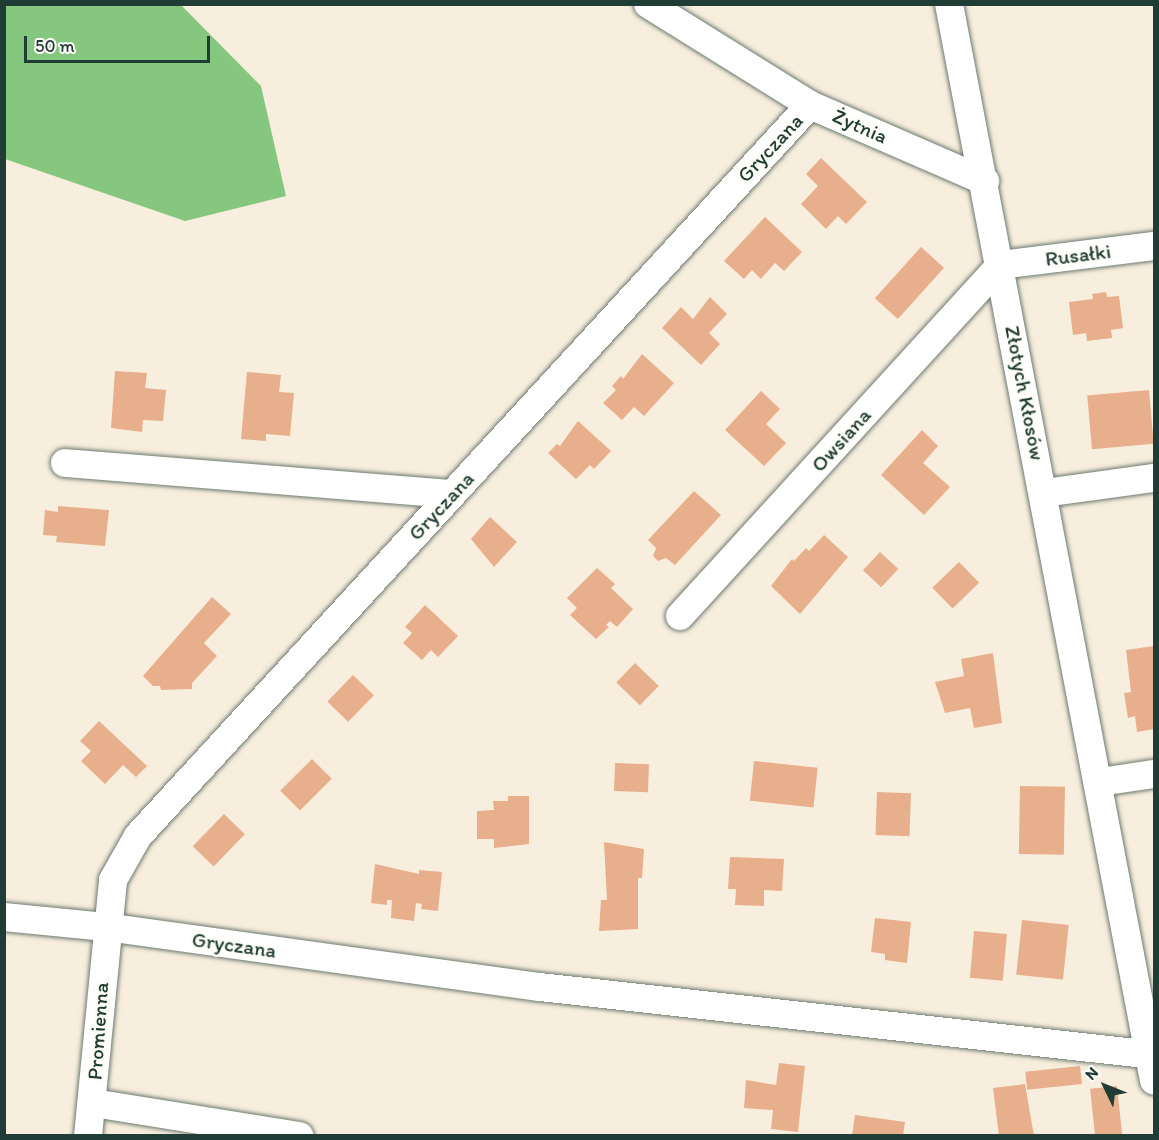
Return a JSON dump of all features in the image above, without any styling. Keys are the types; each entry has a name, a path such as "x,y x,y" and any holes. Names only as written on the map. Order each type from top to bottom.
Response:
{"street":[{"name":"Żytnia","path":"648,4 810,105 985,181"},
{"name":"Złotych Kłosów","path":"949,4 985,181 1153,1064"},
{"name":"Gryczana","path":"106,927 113,880 138,836 810,105"},
{"name":"Rusałki","path":"1001,265 1155,246"},
{"name":"Owsiana","path":"680,616 1001,265"},
{"path":"65,463 452,495"},
{"path":"1044,493 1155,478"},
{"path":"1100,782 1155,774"},
{"name":"Gryczana","path":"4,917 106,927 540,987 1153,1064"},
{"name":"Promienna","path":"88,1136 93,1103 106,927"},
{"path":"93,1103 299,1136"}],"green space":[{"path":"5,4 181,5 261,86 286,196 185,221 5,159"}],"building":[{"path":"821,158 867,202 846,224 838,216 826,229 801,204 818,186 806,174"},
{"path":"765,217 802,252 784,271 775,263 761,279 752,270 744,279 724,261"},
{"path":"921,247 944,268 898,319 875,298"},
{"path":"1106,292 1107,297 1119,296 1123,328 1111,330 1112,338 1087,341 1086,333 1073,335 1069,302 1093,299 1092,294"},
{"path":"710,297 727,314 709,333 720,344 701,365 662,328 681,307 693,319"},
{"path":"642,354 674,383 644,416 634,407 622,420 603,403 616,390 612,386 621,376 623,379"},
{"path":"115,371 147,373 145,388 166,390 163,421 143,420 142,432 111,428"},
{"path":"247,372 281,375 279,392 294,393 290,436 266,434 266,441 241,439"},
{"path":"1149,390 1154,444 1092,449 1087,395"},
{"path":"761,391 780,409 766,424 786,443 764,466 725,430"},
{"path":"578,421 611,451 594,469 590,465 576,479 548,453 557,444 560,446"},
{"path":"922,430 938,446 923,463 950,487 924,515 881,475"},
{"path":"694,491 721,515 675,565 666,558 658,561 653,556 656,548 648,540"},
{"path":"58,506 109,510 105,546 56,542 57,536 43,535 45,510 58,512"},
{"path":"490,517 517,542 494,567 471,539"},
{"path":"824,535 848,557 800,614 771,586 792,559 794,561 806,548 809,551"},
{"path":"880,552 898,569 881,587 863,570"},
{"path":"959,562 979,583 953,609 932,588"},
{"path":"597,568 615,584 611,588 633,609 617,627 610,621 606,625 609,627 596,639 570,615 577,608 567,598"},
{"path":"212,597 231,614 204,643 217,656 192,683 192,689 161,690 160,686 153,686 143,676"},
{"path":"425,605 458,636 438,657 431,650 422,660 403,643 412,633 405,627"},
{"path":"1154,646 1154,729 1137,732 1135,716 1128,718 1124,693 1131,692 1126,650"},
{"path":"993,653 1002,723 974,728 970,708 945,713 935,682 964,676 961,659"},
{"path":"635,663 659,686 640,705 616,682"},
{"path":"353,675 374,695 348,722 327,702"},
{"path":"99,721 147,766 136,777 123,765 105,784 81,761 91,751 80,741"},
{"path":"312,759 332,779 300,811 280,791"},
{"path":"754,761 818,768 813,807 750,801"},
{"path":"615,763 649,764 648,792 614,791"},
{"path":"1020,786 1065,787 1064,855 1019,854"},
{"path":"877,792 911,793 909,836 875,835"},
{"path":"508,796 529,796 529,844 494,848 494,839 477,839 477,811 494,810 493,801 508,801"},
{"path":"224,814 245,834 214,867 193,846"},
{"path":"604,842 644,849 642,878 638,878 638,929 599,931 601,900 607,900"},
{"path":"730,857 784,859 782,891 764,890 764,906 735,905 736,889 728,889"},
{"path":"375,864 419,874 419,870 442,872 438,911 421,909 422,904 416,903 414,921 391,918 392,900 387,900 387,905 371,903"},
{"path":"875,918 911,922 907,963 885,960 885,954 871,952"},
{"path":"1022,920 1069,925 1063,980 1016,975"},
{"path":"974,931 1007,934 1003,981 970,978"},
{"path":"779,1063 805,1066 798,1132 771,1129 773,1110 744,1108 746,1080 776,1085"},
{"path":"1080,1066 1082,1084 1027,1090 1025,1072"},
{"path":"1025,1084 1034,1136 999,1136 993,1088"},
{"path":"1117,1086 1122,1136 1095,1136 1090,1089"},
{"path":"855,1115 905,1122 903,1136 852,1136"}]}
